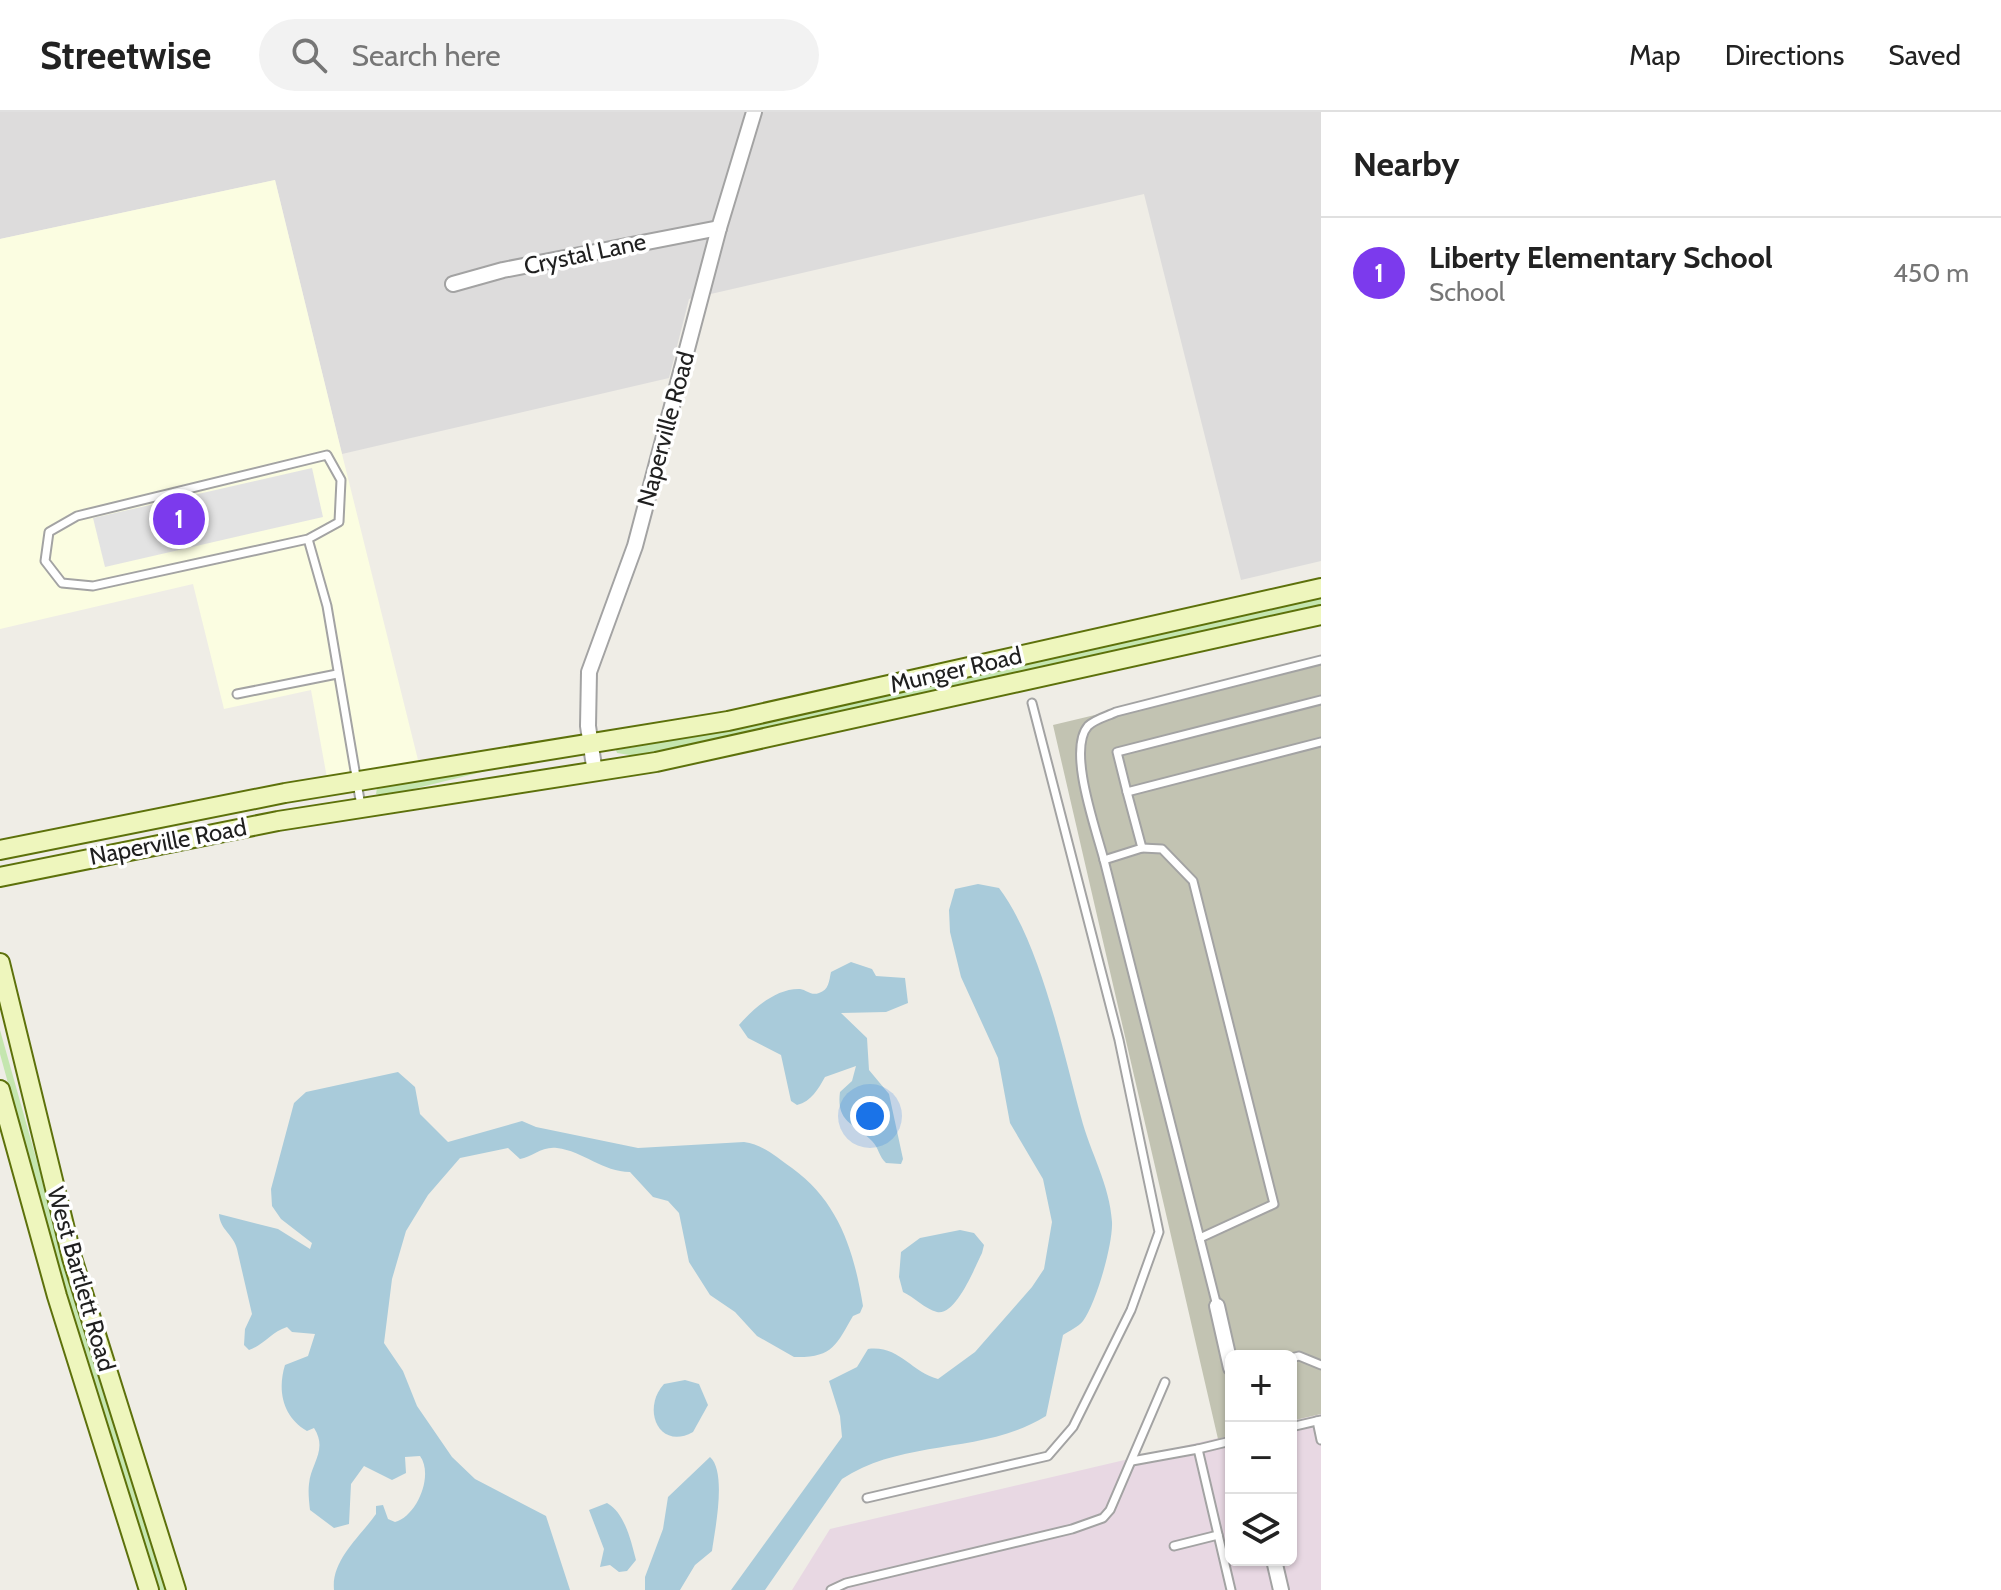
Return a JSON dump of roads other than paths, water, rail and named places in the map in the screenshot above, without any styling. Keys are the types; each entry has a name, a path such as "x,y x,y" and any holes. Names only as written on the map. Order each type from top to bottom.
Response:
{"street":[{"name":"Naperville Road","path":"0,877 181,838 595,773 590,746 589,672 635,546 719,228 754,112"},
{"name":"Crystal Lane","path":"453,284 503,270 719,228"},
{"name":"Munger Road","path":"590,746 774,711 1321,588"},
{"name":"Munger Road","path":"595,773 785,736 1321,615"},
{"name":"Naperville Road","path":"0,850 201,808 590,746"},
{"name":"West Bartlett Road","path":"0,963 72,1258 176,1590"},
{"name":"West Bartlett Road","path":"0,1090 57,1296 149,1590"},
{"path":"1217,1306 1227,1350"},
{"path":"1275,1566 1281,1590"}],"lane":[{"path":"327,455 341,480 339,522 308,539 93,586 62,583 45,561 49,532 77,516 327,455"},
{"path":"308,539 327,606 361,808"},
{"path":"1217,1306 1080,762 1079,741 1090,724 1116,712 1321,660"},
{"path":"237,694 337,674"},
{"path":"1142,848 1117,752 1321,700"},
{"path":"867,1498 1048,1456 1073,1427 1131,1310 1159,1232 1119,1040 1032,703"},
{"path":"1127,792 1321,742"},
{"path":"1104,860 1142,848 1162,849 1193,881 1274,1204 1200,1238"},
{"path":"1297,1356 1321,1365"},
{"path":"831,1590 846,1583 1072,1529 1103,1518 1119,1494 1165,1382"},
{"path":"1297,1426 1319,1421 1321,1440"},
{"path":"1132,1461 1225,1442"},
{"path":"1198,1449 1231,1590"},
{"path":"1174,1546 1218,1535"}],"water":[{"path":"978,884 999,888 1027,937 1049,998 1085,1130 1104,1182 1112,1232 1098,1288 1083,1321 1063,1335 1046,1416 996,1437 891,1457 842,1479 765,1590 731,1590 842,1437 840,1416 829,1381 857,1367 868,1349 888,1351 938,1379 975,1352 1044,1269 1052,1222 1043,1179 1010,1123 998,1058 961,977 950,932 949,910 955,889"},
{"path":"851,962 872,969 876,976 905,978 908,1003 886,1012 841,1013 867,1038 869,1070 889,1094 903,1159 901,1164 886,1163 874,1144 848,1121 841,1110 840,1092 852,1081 856,1066 825,1077 811,1098 797,1105 791,1101 781,1055 748,1038 739,1025 758,1006 782,992 800,989 814,994 822,992 828,985 831,972"},
{"path":"398,1072 415,1087 420,1114 448,1142 522,1121 536,1127 638,1148 744,1142 758,1146 792,1168 822,1196 849,1247 863,1306 860,1313 853,1316 832,1348 817,1355 794,1357 757,1336 735,1312 710,1295 689,1262 679,1213 668,1201 653,1197 630,1172 611,1169 557,1148 520,1159 508,1148 460,1158 428,1195 406,1231 392,1279 384,1343 403,1371 417,1406 452,1457 475,1479 546,1516 570,1590 334,1590 334,1579 342,1559 376,1514 376,1506 383,1505 388,1519 395,1522 410,1512 424,1484 424,1464 420,1456 405,1457 406,1473 392,1480 364,1466 351,1484 349,1524 334,1528 310,1510 309,1484 319,1450 318,1436 314,1428 307,1431 292,1418 282,1394 285,1365 308,1356 315,1334 292,1332 287,1327 249,1350 244,1345 245,1329 252,1314 235,1244 219,1214 278,1229 310,1249 312,1243 281,1219 272,1206 271,1189 294,1103 306,1092"},
{"path":"960,1230 974,1233 984,1245 982,1253 958,1299 944,1311 937,1312 903,1292 899,1277 901,1252 920,1238"},
{"path":"685,1380 699,1384 708,1405 693,1432 671,1436 657,1424 654,1405 664,1384"},
{"path":"710,1457 715,1464 719,1488 712,1551 695,1565 680,1590 645,1590 645,1577 663,1529 668,1497"},
{"path":"607,1503 623,1520 632,1544 636,1560 627,1571 619,1572 610,1565 600,1567 604,1549 589,1510"}],"place":[{"name":"Liberty Elementary School","path":"179,519"}]}
